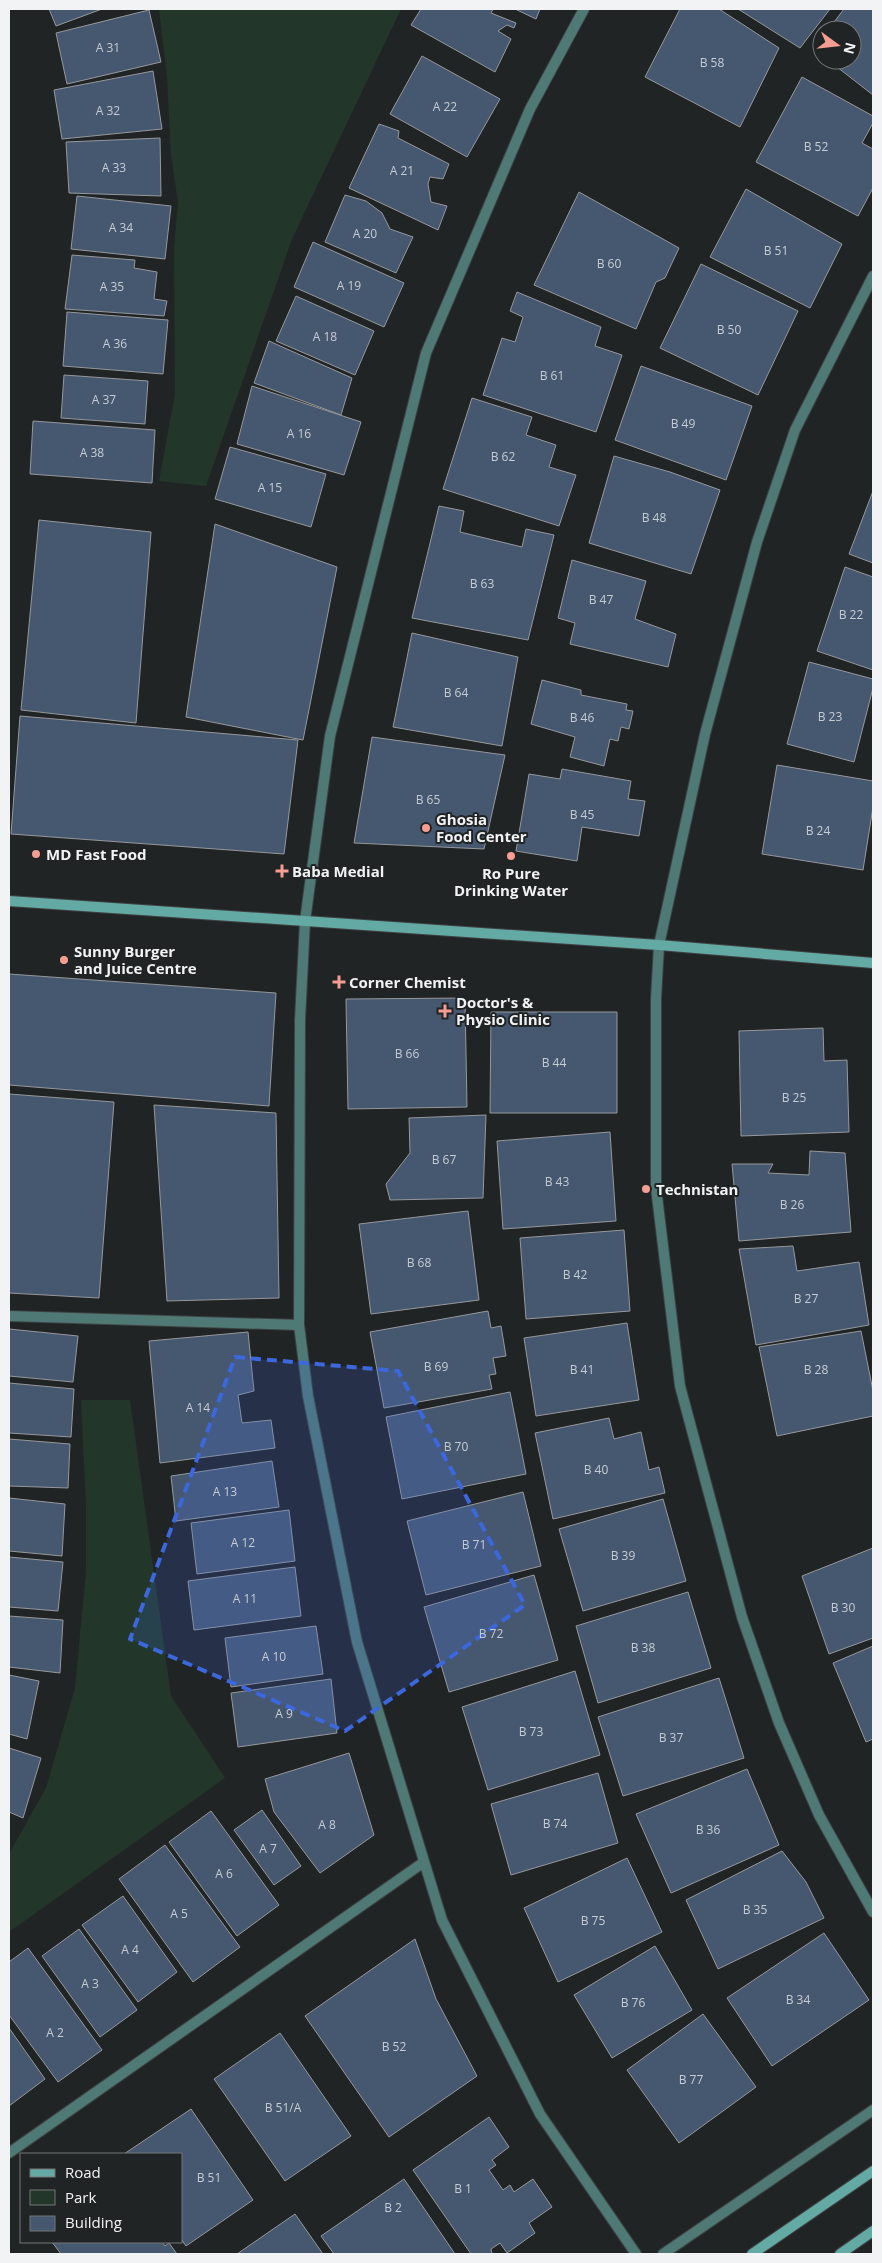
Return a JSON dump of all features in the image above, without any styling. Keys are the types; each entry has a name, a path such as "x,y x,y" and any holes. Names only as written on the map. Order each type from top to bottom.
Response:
{"street":[{"path":"584,9 530,109 426,353 330,736 305,921 300,1020 299,1325 308,1396 357,1642 442,1920 540,2114 636,2254"},
{"path":"873,276 795,430 757,542 705,734 659,945 656,999 656,1188 680,1386 742,1616 779,1723 819,1815 873,1912"},
{"path":"9,901 659,945 873,963"},
{"path":"9,1316 299,1325"},
{"path":"9,2153 424,1862"},
{"path":"663,2254 873,2110"},
{"path":"752,2254 873,2171"},
{"path":"840,2254 873,2231"}],"highlighted area":[{"path":"235,1357 398,1371 525,1605 345,1731 130,1639"}],"green space":[{"path":"159,9 401,9 292,239 206,486 159,481 175,394 174,250 178,202 171,155 167,77"},
{"path":"81,1400 130,1400 171,1696 225,1778 9,1932 9,1854 46,1788 75,1688 86,1571 86,1506"}],"building":[{"path":"49,9 102,9 56,26"},
{"path":"421,9 493,9 491,13 516,23 514,28 507,25 498,31 511,39 495,72 411,25"},
{"path":"515,9 540,9 536,19"},
{"path":"680,9 719,9 779,48 740,127 645,77"},
{"path":"738,9 830,9 822,20 812,20 812,32 800,48"},
{"path":"844,9 873,9 873,95 841,70 862,70 862,20 836,20"},
{"path":"149,10 161,62 67,84 56,33"},
{"path":"422,56 500,99 467,157 390,114"},
{"path":"153,71 162,129 62,139 54,90"},
{"path":"802,77 873,116 873,123 862,143 873,149 873,188 858,216 756,162"},
{"path":"379,124 399,131 398,138 449,164 443,179 430,177 428,184 431,202 447,206 438,230 349,188"},
{"path":"160,138 161,196 69,193 66,142"},
{"path":"746,189 842,244 810,308 710,257"},
{"path":"579,192 679,248 665,278 656,282 636,329 534,285"},
{"path":"345,195 366,201 382,213 390,229 413,237 396,273 325,242"},
{"path":"77,196 171,206 165,259 71,249"},
{"path":"313,242 404,283 384,327 294,287"},
{"path":"72,255 135,260 134,268 157,272 154,299 167,301 164,316 65,309"},
{"path":"701,264 798,311 758,395 660,348"},
{"path":"517,292 601,327 595,346 622,355 596,432 483,395 502,338 515,342 523,317 510,311"},
{"path":"296,296 374,331 355,375 276,341"},
{"path":"67,312 168,320 163,374 63,366"},
{"path":"269,341 352,378 341,415 254,383"},
{"path":"641,366 752,406 726,480 615,440"},
{"path":"64,375 148,381 145,424 61,418"},
{"path":"252,386 361,422 344,475 237,444"},
{"path":"472,398 532,417 526,435 556,445 549,467 576,475 559,526 443,489"},
{"path":"33,421 155,430 152,483 30,474"},
{"path":"230,447 326,474 311,527 215,499"},
{"path":"614,456 670,472 720,490 691,574 589,543"},
{"path":"873,491 873,563 849,554"},
{"path":"439,506 464,511 460,532 522,547 526,529 554,535 528,640 412,618"},
{"path":"39,520 151,532 136,723 21,710"},
{"path":"215,524 337,567 303,740 186,717"},
{"path":"572,560 646,581 635,619 676,634 668,667 570,644 575,623 558,618"},
{"path":"845,567 873,577 873,670 817,651"},
{"path":"412,633 518,657 502,746 393,727"},
{"path":"809,662 873,679 873,688 854,762 787,744"},
{"path":"542,680 581,690 581,695 627,704 626,710 633,711 629,729 621,727 618,741 610,739 604,766 570,757 575,737 531,724"},
{"path":"20,716 298,740 284,854 11,834"},
{"path":"372,737 505,755 484,849 354,843"},
{"path":"777,765 873,781 873,807 863,870 762,854"},
{"path":"562,769 631,781 628,799 645,801 639,836 582,827 577,861 516,851 529,774 560,779"},
{"path":"9,974 276,993 269,1106 9,1085"},
{"path":"465,998 467,1107 348,1109 346,999"},
{"path":"491,1012 617,1012 617,1113 490,1113"},
{"path":"823,1028 824,1061 847,1060 849,1132 741,1136 739,1031"},
{"path":"9,1094 114,1102 99,1298 9,1293"},
{"path":"154,1105 276,1113 279,1298 167,1301"},
{"path":"486,1115 483,1198 390,1200 386,1184 410,1153 409,1118"},
{"path":"610,1132 616,1221 503,1229 497,1141"},
{"path":"810,1151 845,1153 851,1232 739,1241 732,1164 773,1164 768,1173 809,1175"},
{"path":"468,1211 479,1300 371,1314 359,1224"},
{"path":"624,1230 630,1311 526,1319 520,1238"},
{"path":"793,1246 797,1271 859,1262 869,1325 756,1345 739,1249"},
{"path":"488,1311 491,1328 501,1326 506,1356 493,1358 496,1374 489,1375 492,1389 384,1408 370,1332"},
{"path":"627,1323 639,1400 536,1416 524,1338"},
{"path":"9,1329 78,1336 73,1382 9,1376"},
{"path":"861,1331 873,1391 873,1416 777,1436 759,1347"},
{"path":"248,1332 254,1391 238,1395 242,1423 271,1420 275,1448 160,1463 149,1341"},
{"path":"9,1383 74,1389 71,1437 9,1433"},
{"path":"510,1392 526,1474 402,1499 386,1417"},
{"path":"609,1418 614,1439 641,1432 649,1470 659,1467 665,1493 553,1519 535,1433"},
{"path":"9,1439 70,1444 68,1488 9,1486"},
{"path":"272,1461 279,1507 176,1521 171,1476"},
{"path":"523,1492 541,1566 426,1595 407,1521"},
{"path":"9,1498 65,1504 62,1556 9,1551"},
{"path":"663,1499 686,1581 583,1611 559,1529"},
{"path":"289,1510 295,1561 197,1574 191,1523"},
{"path":"873,1548 873,1638 829,1654 802,1576"},
{"path":"9,1557 63,1562 58,1611 9,1607"},
{"path":"295,1567 301,1616 194,1630 188,1581"},
{"path":"534,1575 558,1660 449,1692 424,1607"},
{"path":"688,1592 711,1668 598,1703 576,1626"},
{"path":"9,1616 63,1620 60,1673 9,1667"},
{"path":"316,1626 323,1674 231,1687 225,1638"},
{"path":"873,1646 873,1739 866,1742 833,1663"},
{"path":"575,1671 600,1755 488,1790 462,1707"},
{"path":"9,1675 39,1681 27,1739 9,1734"},
{"path":"719,1678 744,1758 623,1796 598,1717"},
{"path":"331,1679 337,1733 238,1747 231,1693"},
{"path":"9,1748 41,1758 23,1818 9,1812"},
{"path":"349,1753 374,1835 320,1873 274,1812 265,1779"},
{"path":"747,1769 779,1845 671,1893 636,1814"},
{"path":"598,1773 618,1843 511,1875 491,1804"},
{"path":"262,1810 301,1866 274,1885 234,1830"},
{"path":"211,1811 279,1905 237,1936 169,1842"},
{"path":"165,1845 240,1947 193,1982 119,1879"},
{"path":"782,1851 806,1882 824,1918 718,1969 686,1900"},
{"path":"627,1858 662,1932 558,1982 524,1908"},
{"path":"123,1896 177,1972 138,2002 82,1925"},
{"path":"79,1929 137,2010 100,2037 42,1956"},
{"path":"824,1933 869,2000 772,2066 727,1998"},
{"path":"415,1939 436,1999 477,2076 389,2137 305,2016"},
{"path":"655,1946 692,2010 612,2058 574,1995"},
{"path":"28,1948 102,2050 58,2082 9,2015 9,1962"},
{"path":"703,2014 756,2087 679,2143 627,2070"},
{"path":"9,2028 45,2079 9,2106"},
{"path":"280,2033 351,2136 285,2181 214,2079"},
{"path":"191,2109 253,2200 186,2246 182,2240 182,2153 125,2153"},
{"path":"489,2117 509,2147 492,2160 496,2165 489,2170 503,2190 510,2185 514,2192 533,2179 552,2207 529,2223 535,2233 507,2253 500,2243 491,2249 492,2254 471,2254 413,2170"},
{"path":"404,2179 455,2254 334,2254 321,2236"},
{"path":"295,2214 323,2254 237,2254"},
{"path":"53,2243 163,2243 165,2246 169,2243 177,2254 61,2254"}],"place":[{"name":"Ghosia Food Center","path":"426,828"},
{"name":"MD Fast Food","path":"36,854"},
{"name":"Ro Pure Drinking Water","path":"511,856"},
{"name":"Baba Medial","path":"282,871"},
{"name":"Sunny Burger and Juice Centre","path":"64,960"},
{"name":"Corner Chemist","path":"339,982"},
{"name":"Doctor's & Physio Clinic","path":"445,1011"},
{"name":"Technistan","path":"646,1189"}]}
